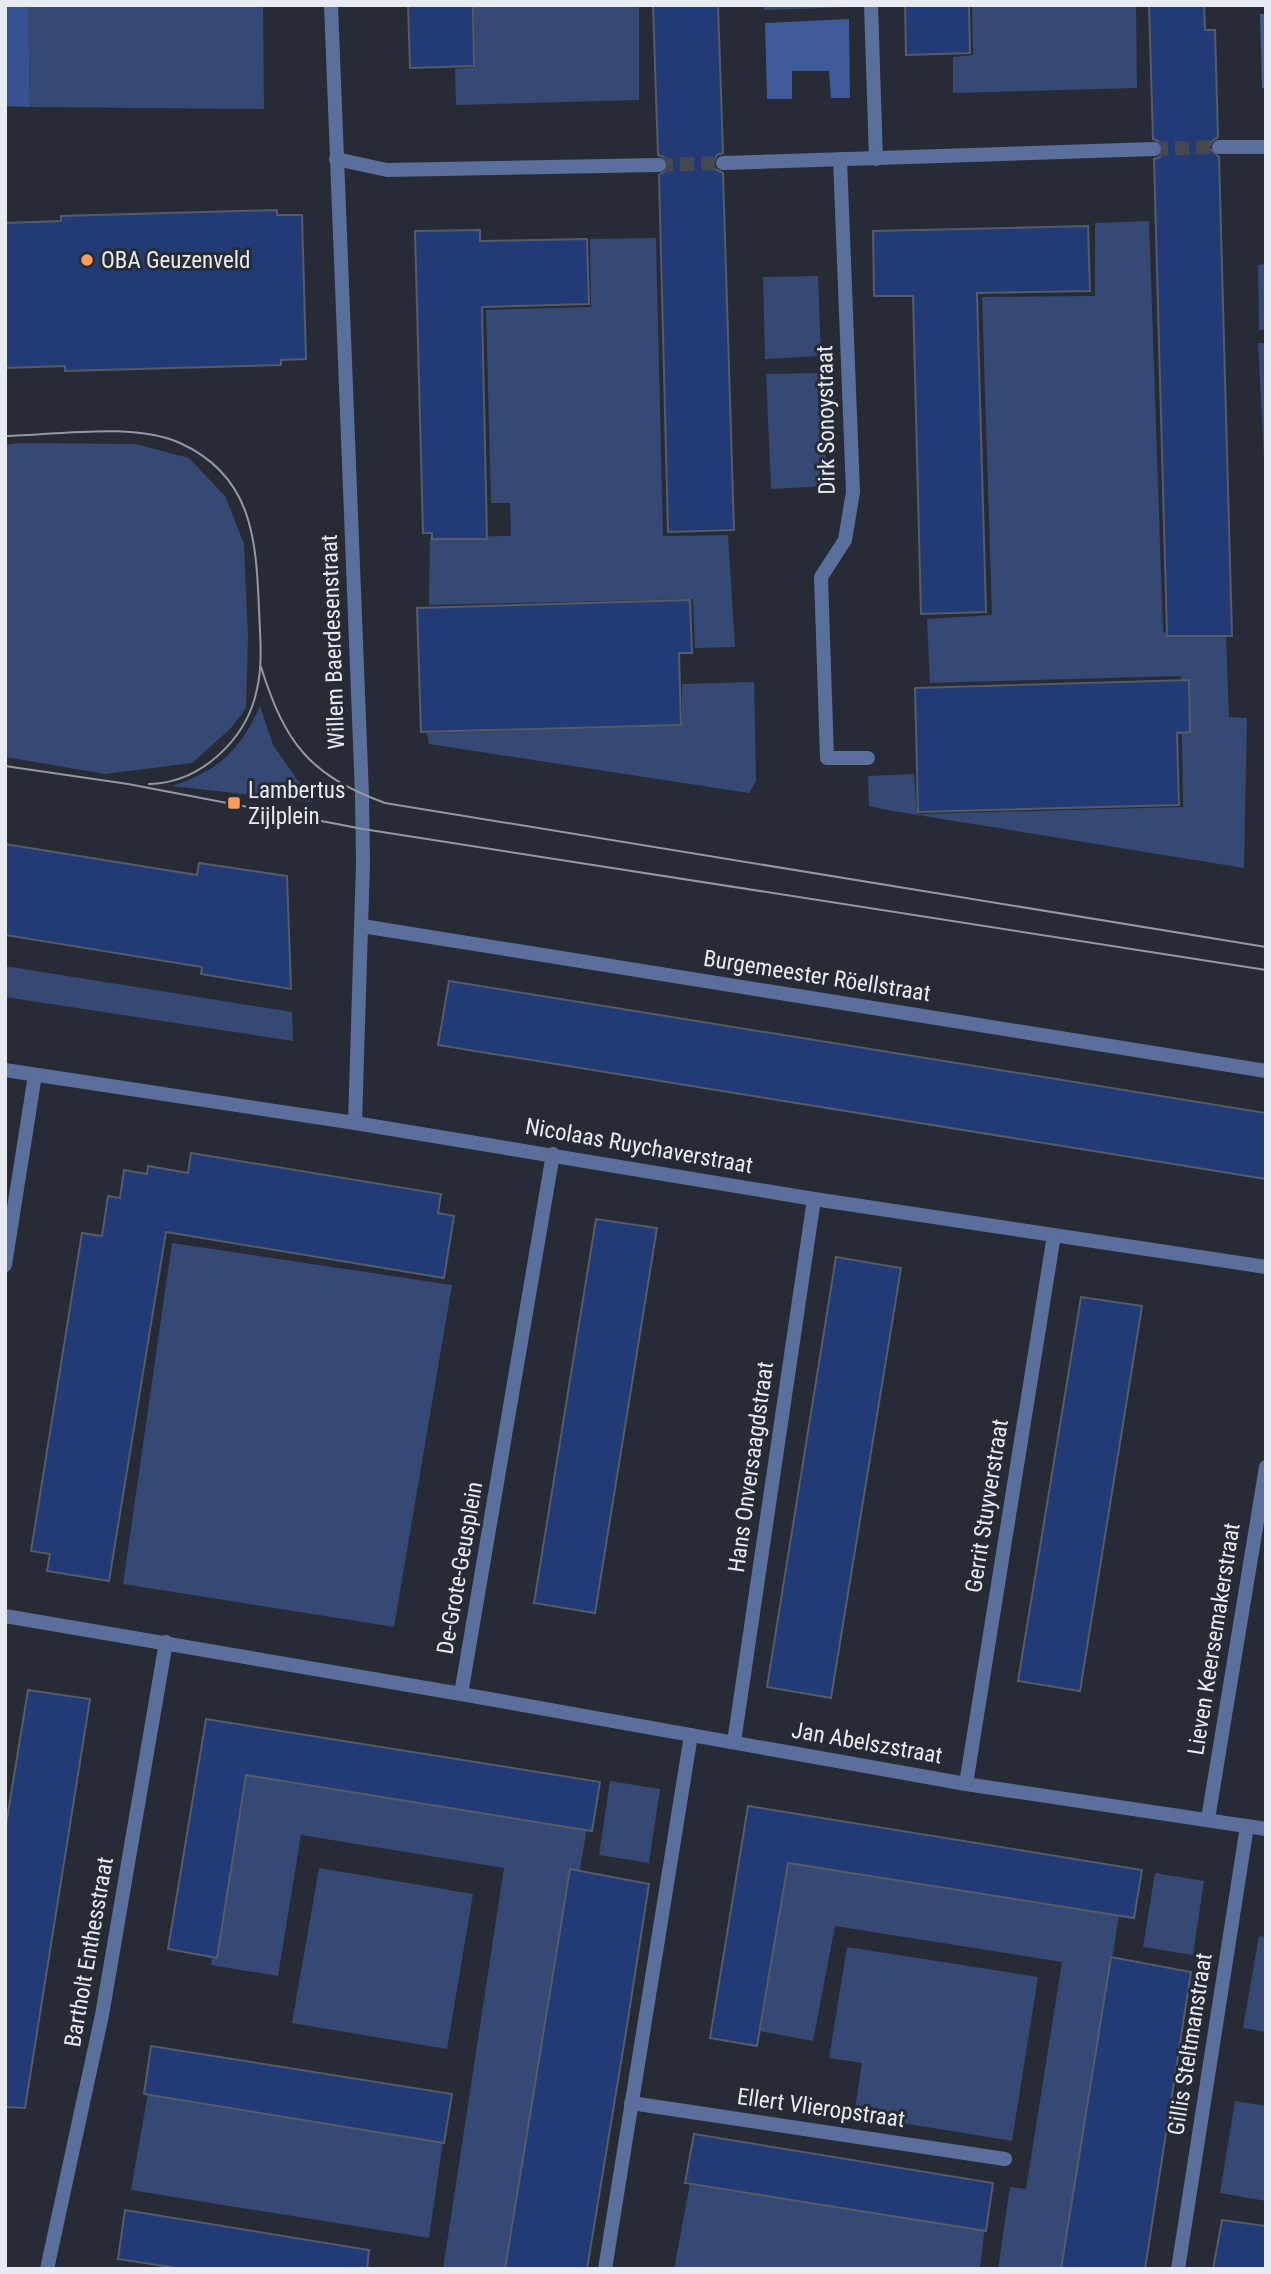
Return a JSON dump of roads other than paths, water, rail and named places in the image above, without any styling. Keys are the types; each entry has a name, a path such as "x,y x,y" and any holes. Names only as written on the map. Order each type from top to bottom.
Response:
{"street":[{"name":"Willem Baerdesenstraat","path":"331,5 361,766 362,926 355,1123"},
{"path":"871,5 876,159"},
{"path":"1219,147 1266,147"},
{"path":"723,163 1153,149"},
{"path":"336,159 387,170 659,165"},
{"name":"Dirk Sonoystraat","path":"840,159 853,492 845,540 821,577 827,758 868,758"},
{"name":"Burgemeester Röellstraat","path":"362,926 1266,1071"},
{"name":"Nicolaas Ruychaverstraat","path":"5,1070 1266,1268"},
{"path":"5,1265 36,1075"},
{"name":"De-Grote-Geusplein","path":"461,1694 553,1154"},
{"name":"Hans Onversaagdstraat","path":"734,1742 814,1199"},
{"name":"Gerrit Stuyverstraat","path":"966,1784 1054,1235"},
{"name":"Lieven Keersemakerstraat","path":"1208,1819 1266,1467"},
{"path":"5,1616 461,1694"},
{"name":"Bartholt Enthesstraat","path":"47,2269 102,2015 166,1642"},
{"name":"Jan Abelszstraat","path":"461,1694 966,1784 1266,1829"},
{"path":"605,2269 691,1735"},
{"name":"Gillis Steltmanstraat","path":"1178,2269 1247,1826"},
{"name":"Ellert Vlieropstraat","path":"632,2103 1005,2159"}],"tunnel":[{"path":"1154,149 1219,147"},
{"path":"659,165 723,163"}],"tram line":[{"path":"5,436 118,431 161,437 180,443 204,457 223,473 246,512 256,559 261,659 252,707 232,741 203,767 168,782 149,784"},
{"path":"261,667 280,716 304,753 337,781 385,803 1266,947"},
{"path":"5,766 128,784 363,829 1266,970"}],"place":[{"name":"OBA Geuzenveld","path":"87,260"},
{"name":"Lambertus Zijlplein","path":"234,803"}]}
